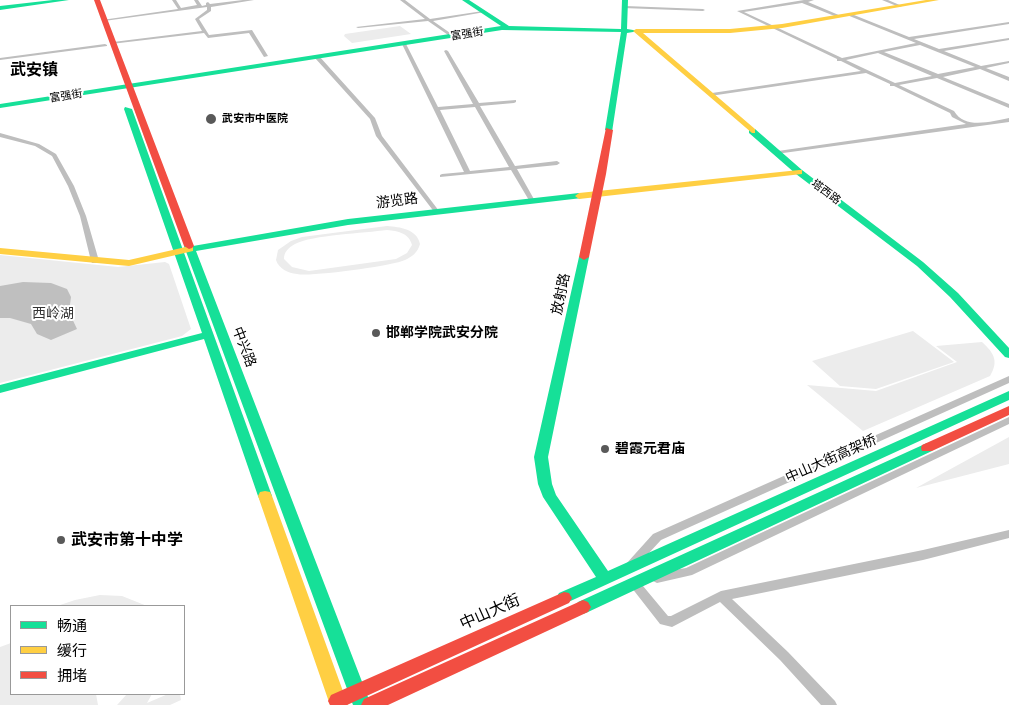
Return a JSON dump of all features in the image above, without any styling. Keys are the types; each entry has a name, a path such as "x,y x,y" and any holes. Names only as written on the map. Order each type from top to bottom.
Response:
{"street":[{"path":"0,8 66,0"},
{"name":"中兴路","path":"90,0 191,249 362,705"},
{"name":"中兴路","path":"97,0 109,44"},
{"path":"174,0 180,9 200,6 196,0"},
{"path":"104,20 208,3 252,0"},
{"path":"402,0 451,36"},
{"path":"464,0 510,28"},
{"path":"470,0 510,28"},
{"path":"812,0 739,11 952,112 954,116 971,125"},
{"path":"884,0 900,6"},
{"name":"富强街","path":"0,106 510,28 624,32 712,32 774,27 936,0"},
{"path":"801,1 909,38 1009,79"},
{"path":"208,3 208,11 197,20 208,37 250,32 266,56"},
{"path":"625,4 703,10"},
{"name":"放射路","path":"605,578 550,497 545,484 542,457 598,193 617,88 624,32 625,4"},
{"path":"358,27 429,20 483,12"},
{"path":"909,38 1009,23"},
{"path":"0,59 204,32"},
{"name":"塔西路","path":"639,32 799,172 926,269 954,295 1009,354"},
{"path":"940,50 1009,39"},
{"path":"839,60 922,43"},
{"path":"404,44 468,173"},
{"path":"446,51 532,201"},
{"path":"879,52 1009,106"},
{"path":"317,57 373,119 379,136 437,212"},
{"path":"892,84 979,66 1009,62"},
{"path":"712,95 865,72"},
{"name":"中兴路","path":"125,87 179,252 334,704"},
{"path":"436,108 514,101"},
{"path":"778,153 1009,120"},
{"path":"0,136 37,146 54,155 71,186 83,216 95,261"},
{"path":"442,176 557,163"},
{"name":"游览路","path":"0,251 128,263 279,232 598,193 799,172"},
{"path":"0,389 208,335"},
{"path":"630,567 657,537 1009,379"},
{"name":"中山大街高架桥","path":"666,550 1009,395"},
{"path":"370,705 1009,410"},
{"path":"636,582 688,572 1009,420"},
{"path":"636,582 667,622 672,622 721,596 923,555 1009,534"},
{"name":"中山大街","path":"334,704 357,691 666,550"},
{"path":"721,596 784,656 830,705"}],"green space":[{"path":"400,26 411,34 352,43 344,36 345,34"},
{"path":"387,226 402,228 412,232 420,244 416,252 405,260 385,265 305,275 287,272 279,266 276,260 278,250 291,241 302,237","holes":["387,230 406,235 412,245 407,253 396,259 309,271 292,267 284,259 288,249 295,244 313,238"]},
{"name":"西岭湖","path":"0,255 118,267 165,262 169,264 191,329 182,336 0,383"},
{"path":"913,331 954,362 876,389 840,386 812,361"},
{"path":"982,342 990,350 995,362 990,376 863,431 807,385 876,391 957,362 936,346"},
{"path":"1009,437 1009,464 916,488"},
{"path":"100,595 122,596 144,605 60,605"},
{"path":"10,643 10,695 96,695 98,705 0,705 0,647"},
{"path":"126,695 151,695 147,703 166,695 180,695 181,700 170,705 117,705"}],"shaded area":[{"path":"23,282 51,283 67,289 71,297 69,312 77,329 51,340 37,334 31,324 10,318 0,318 0,286"}],"traffic: fast":[{"path":"0,8 66,0"},
{"path":"465,0 507,28"},
{"path":"609,130 625,25 625,0"},
{"path":"0,106 502,28 636,31"},
{"path":"128,109 265,496"},
{"path":"752,131 799,172 920,264 954,295 1009,355"},
{"path":"190,249 348,222 579,196"},
{"path":"189,246 362,705"},
{"path":"584,257 541,457 545,484 550,497 605,578"},
{"path":"0,389 208,335"},
{"path":"564,598 1009,395"},
{"path":"583,607 927,448"}],"traffic: slow":[{"path":"636,31 730,31 782,26 936,0"},
{"path":"639,32 752,131"},
{"path":"579,196 799,172"},
{"path":"0,251 129,263 190,249"},
{"path":"265,496 339,705"}],"traffic: jam":[{"path":"97,0 189,246"},
{"path":"584,257 602,174 609,130"},
{"path":"927,448 1009,410"},
{"path":"337,701 564,598"},
{"path":"370,705 583,607"}],"place":[{"name":"武安市中医院","path":"211,119"},
{"name":"邯郸学院武安分院","path":"376,333"},
{"name":"碧霞元君庙","path":"605,449"},
{"name":"武安市第十中学","path":"61,540"}],"district":[{"name":"武安镇","path":"34,70"}]}
